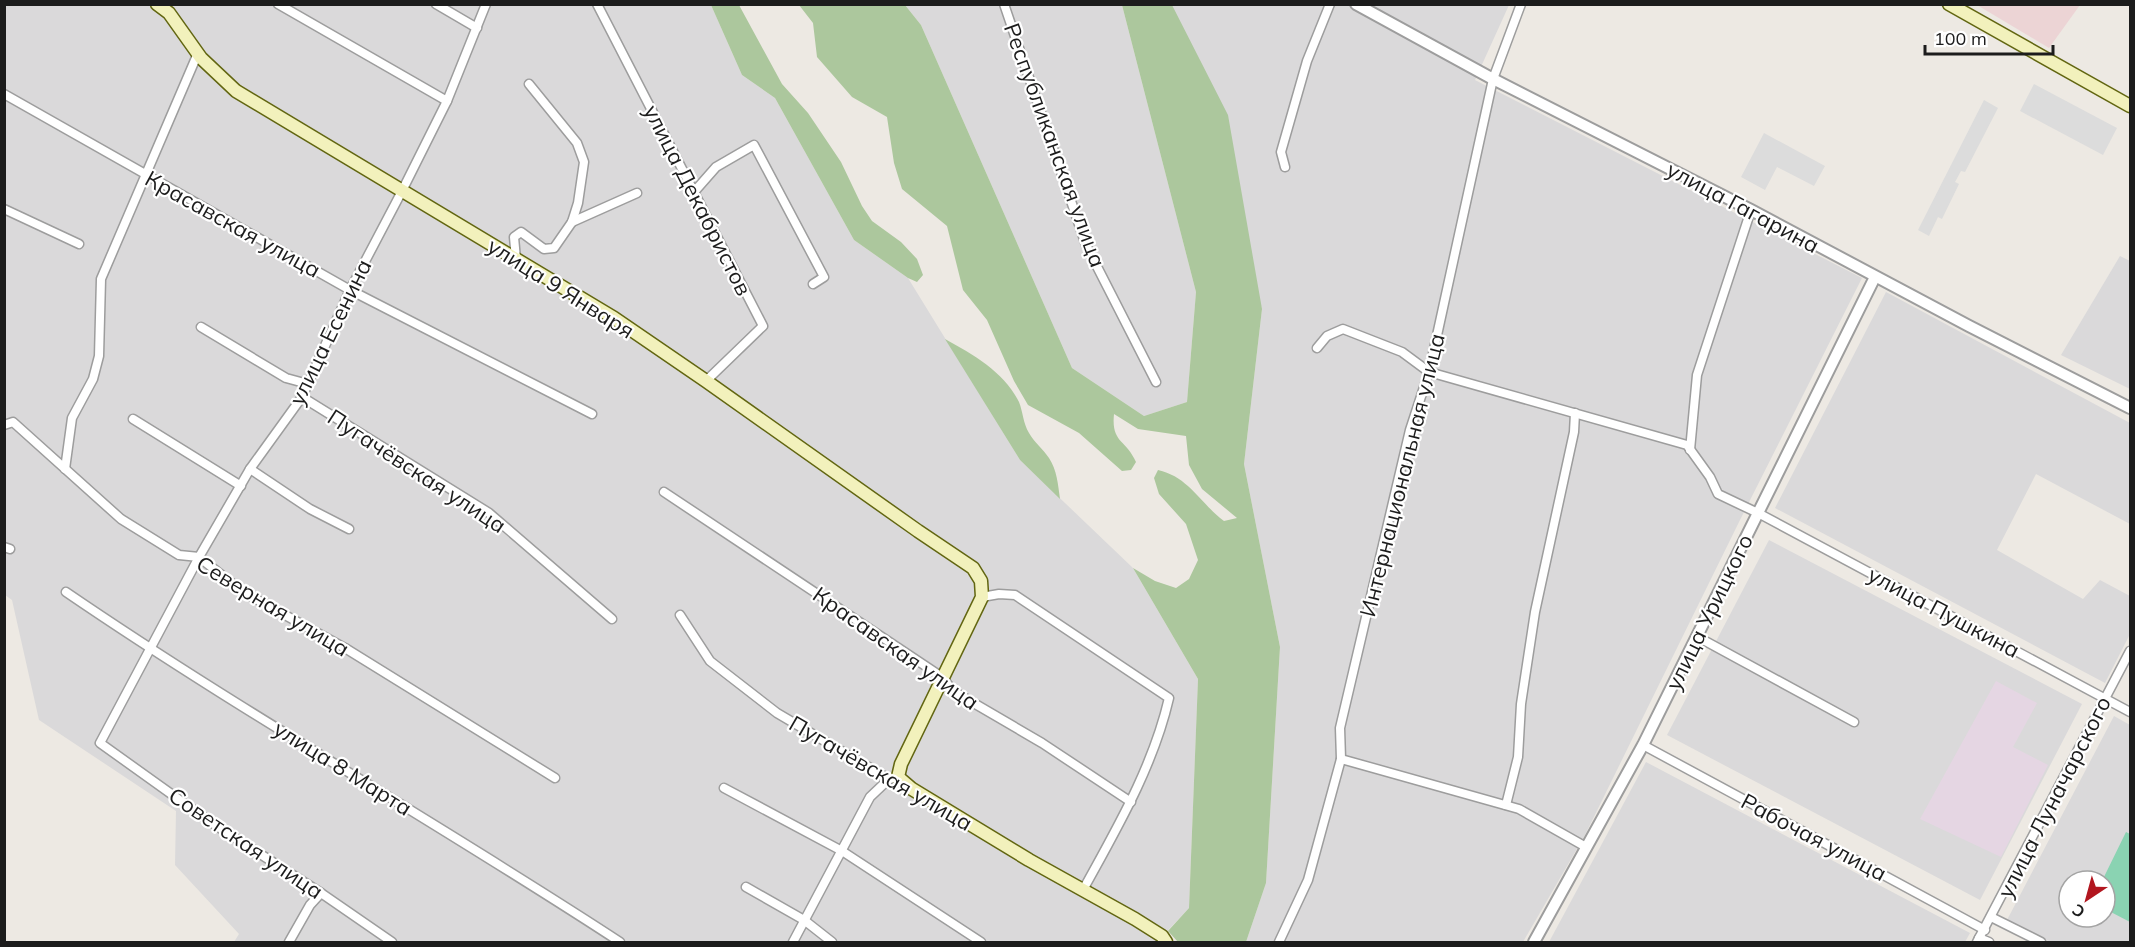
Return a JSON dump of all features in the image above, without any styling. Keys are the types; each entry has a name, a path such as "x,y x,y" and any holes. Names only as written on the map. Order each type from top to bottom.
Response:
{"main road":[{"name":"улица 9 Января","path":"157,4 169,13 198,53 236,91 614,318 973,567 981,581 982,597"},
{"path":"1949,4 2130,106"},
{"path":"893,778 982,597"},
{"name":"Пугачёвская улица","path":"893,778 1029,860 1135,919 1162,936 1166,942"}],"street":[{"path":"278,4 447,101"},
{"path":"436,4 477,28"},
{"name":"улица Есенина","path":"100,743 199,557 250,469 302,397 350,290 447,101 486,4"},
{"name":"улица Декабристов","path":"597,4 763,326 706,381"},
{"name":"Республиканская улица","path":"1004,4 1086,244 1156,382"},
{"path":"1285,167 1281,152 1307,61 1330,4"},
{"name":"улица Гагарина","path":"1356,4 1493,79 1751,210 1875,277 2130,408"},
{"name":"Интернациональная улица","path":"1280,942 1308,880 1341,759 1340,728 1410,430 1429,372 1493,79 1521,4"},
{"path":"64,469 72,418 93,379 99,356 101,279 198,53"},
{"path":"516,259 514,237 521,232 544,249 554,248 572,222 578,203 584,162 577,143 529,84"},
{"name":"Красавская улица","path":"4,94 350,290 592,414"},
{"path":"694,192 716,167 754,145 824,277 813,284"},
{"path":"572,222 637,193"},
{"path":"4,209 79,244"},
{"path":"1690,450 1697,375 1751,210"},
{"name":"улица Урицкого","path":"1534,942 1643,745 1875,277"},
{"path":"201,327 286,378 308,384"},
{"path":"1317,348 1327,336 1343,329 1402,352 1429,372 1687,445 1690,450"},
{"name":"Пугачёвская улица","path":"302,397 489,513 612,619"},
{"path":"1506,805 1518,757 1521,704 1535,612 1572,443 1575,413"},
{"path":"133,419 241,486"},
{"name":"Северная улица","path":"4,425 13,422 121,519 179,555 199,557 243,592 355,654 555,778"},
{"name":"улица Пушкина","path":"1690,450 1710,477 1718,494 1758,513 2130,712"},
{"path":"250,469 310,509 349,529"},
{"name":"Красавская улица","path":"663,492 942,677 953,691 1042,743 1131,802"},
{"name":"улица 8 Марта","path":"66,592 150,649 404,805 620,942"},
{"path":"982,597 999,594 1015,595 1168,698 1161,730 1131,802 1083,890"},
{"name":"Пугачёвская улица","path":"680,615 710,661 769,707 893,778"},
{"path":"1696,636 1854,722"},
{"name":"улица Луначарского","path":"1980,937 2130,651"},
{"name":"Советская улица","path":"100,743 209,821 392,942"},
{"name":"Рабочая улица","path":"1643,745 1989,942"},
{"path":"1341,759 1519,808 1586,847"},
{"path":"793,942 870,797 893,778"},
{"path":"724,789 842,851 981,942"},
{"path":"746,887 804,920 832,942"},
{"path":"289,942 310,905 321,893"},
{"path":"1991,917 2041,942"}],"shaded area":[{"path":"5,5 711,5 742,75 775,98 854,240 908,278 1020,460 1133,568 1198,679 1189,908 1157,942 234,942 239,934 175,865 176,811 39,720 12,600 5,595"},
{"path":"905,5 1122,5 1196,292 1187,402 1144,416 1072,368 921,25"},
{"path":"1172,5 1509,5 1475,80 1862,278 1585,835 1523,942 1246,942 1266,883 1280,647 1244,464 1262,309"},
{"path":"1977,5 2080,5 2049,48"},
{"path":"2034,84 2117,128 2103,155 2020,111"},
{"path":"1984,100 1998,108 1965,172 1961,171 1955,182 1959,184 1942,219 1938,217 1929,236 1918,230"},
{"path":"1764,133 1825,166 1814,186 1777,167 1765,190 1741,177"},
{"path":"2120,256 2130,261 2130,389 2061,355"},
{"path":"1886,292 2130,423 2130,524 2036,474 1997,550 2083,599 2100,580 2130,596 2130,634 2105,683 1775,508"},
{"path":"1769,540 2082,704 1980,900 1667,735"},
{"path":"1996,681 2037,703 2013,747 2048,765 2001,857 1920,819"},
{"path":"2114,716 2130,725 2130,942 2050,942 2007,920"},
{"path":"1646,762 1970,933 1965,942 1549,942"}],"green space":[{"path":"711,5 739,5 782,84 808,113 841,162 862,206 872,221 901,242 917,259 923,275 917,282 854,240 775,98 742,75"},
{"path":"799,5 905,5 921,25 1072,368 1144,416 1187,402 1196,292 1122,5 1172,5 1228,115 1262,309 1244,464 1280,647 1266,883 1246,942 1178,942 1168,931 1189,908 1198,679 1133,568 1155,581 1176,588 1189,579 1198,560 1186,524 1159,494 1154,478 1158,470 1169,473 1186,484 1224,521 1237,518 1202,489 1189,465 1186,436 1138,429 1114,414 1117,436 1136,462 1131,470 1122,471 1079,433 1028,405 1014,381 987,320 963,290 947,226 902,189 894,163 887,117 852,97 817,57 813,23"},
{"path":"945,339 987,365 1013,391 1029,433 1052,463 1060,499 1020,460"},
{"path":"2126,832 2130,834 2130,922 2117,915 2117,869 2108,869"}]}
